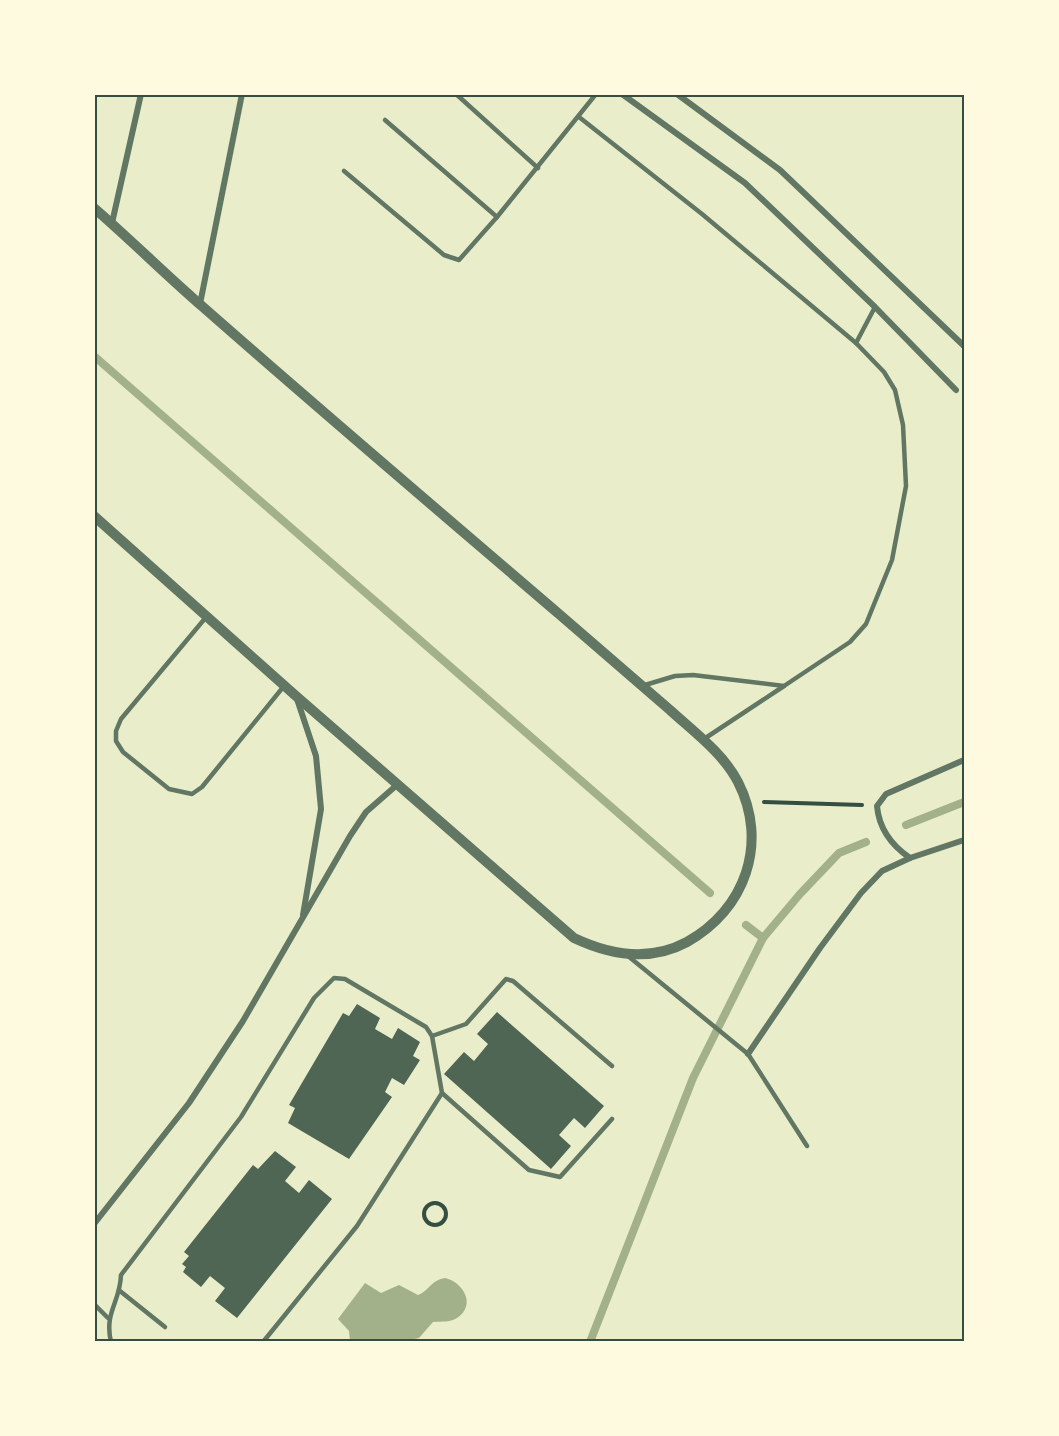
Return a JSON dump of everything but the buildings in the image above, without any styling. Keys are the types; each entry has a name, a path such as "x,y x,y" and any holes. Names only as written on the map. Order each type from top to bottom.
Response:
{"street":[{"path":"112,223 141,94"},
{"path":"200,305 242,94"},
{"path":"622,94 745,183 875,307 956,390"},
{"path":"677,94 780,170 964,346"},
{"path":"94,208 200,305 703,740 726,764 746,799 752,827 751,853 745,878 722,916 703,933 680,946 663,952 626,955 592,947 574,938 284,686 94,516"},
{"path":"296,696 316,756 321,809 302,921"},
{"path":"910,858 888,837 879,820 877,806 886,794 964,760"},
{"path":"94,1224 189,1103 243,1021 366,812 398,784"},
{"path":"748,1054 820,948 861,893 882,871 910,858 964,840"}],"lane":[{"path":"456,94 538,168"},
{"path":"344,171 444,255 454,259 464,257 596,94"},
{"path":"579,117 702,214 856,343 884,372 895,390 903,426 906,486 891,560 866,624 850,642 703,740"},
{"path":"385,120 498,217"},
{"path":"856,343 875,307"},
{"path":"207,616 121,719 116,731 116,741 123,752 169,789 192,794 202,787 284,686"},
{"path":"642,686 675,676 693,675 784,686"},
{"path":"626,955 748,1054 807,1146"},
{"path":"111,1341 108,1318 120,1291 121,1275 241,1117 314,998 334,978 345,979 426,1027 432,1036 442,1093 529,1170 560,1177 612,1119"},
{"path":"432,1036 466,1024 506,979 513,981 612,1066"},
{"path":"263,1341 357,1226 442,1093"},
{"path":"120,1291 165,1327"},
{"path":"94,1305 108,1318"}],"path":[{"path":"746,799 774,803 877,806"},
{"path":"431,1204 441,1205 446,1211 446,1218 438,1225 430,1224 425,1216 426,1209 431,1204"}],"shaded area":[{"path":"445,1278 452,1280 462,1289 467,1301 466,1307 463,1313 454,1320 433,1322 419,1338 402,1342 350,1341 349,1331 338,1319 365,1283 381,1293 399,1285 418,1295 436,1281"}],"waterway":[{"path":"94,356 710,893"},
{"path":"906,825 964,802"},
{"path":"590,1342 693,1078 763,938 839,853 866,842"},
{"path":"746,925 763,938"}]}
